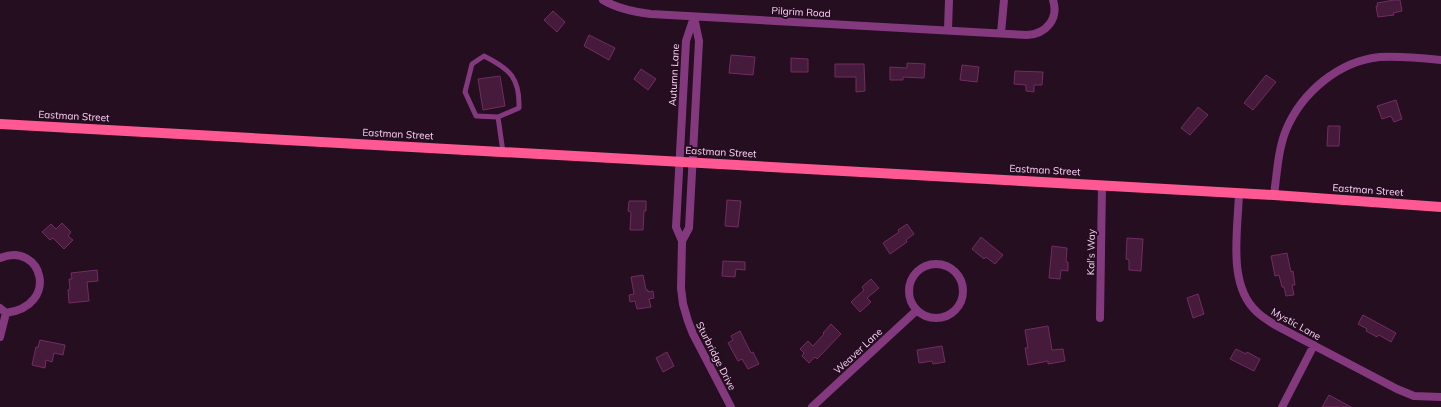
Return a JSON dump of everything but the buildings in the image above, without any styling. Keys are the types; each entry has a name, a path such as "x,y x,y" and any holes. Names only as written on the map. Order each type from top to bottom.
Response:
{"main road":[{"name":"Eastman Street","path":"0,124 1274,195 1441,207"}],"street":[{"name":"Pilgrim Road","path":"603,0 619,8 651,14 1033,35 1043,31 1051,23 1055,8 1053,0"},
{"path":"948,30 949,0"},
{"path":"1001,33 1004,0"},
{"name":"Autumn Lane","path":"679,162 686,41 694,16"},
{"path":"693,163 699,41 694,16"},
{"path":"1274,195 1282,143 1286,130 1301,104 1328,76 1340,69 1367,59 1395,57 1441,60"},
{"name":"Sturbridge Drive","path":"679,162 676,227 682,241 683,304 693,334 731,407"},
{"name":"Sturbridge Drive","path":"682,241 689,228 693,163"},
{"name":"Kal's Way","path":"1100,318 1102,186"},
{"name":"Mystic Lane","path":"1239,193 1236,259 1237,275 1242,291 1257,312 1275,325 1406,392 1423,397 1441,397"},
{"path":"0,258 13,255 28,259 34,264 40,282 39,293 33,301 14,312 3,310 0,337"},
{"path":"936,264 946,266 956,273 962,282 963,293 960,304 953,312 948,316 937,318 926,316 917,310 911,300 910,289 913,279 920,270 936,264"},
{"name":"Weaver Lane","path":"812,407 917,310"},
{"path":"1282,407 1314,345"}],"lane":[{"path":"484,56 498,63 513,77 519,93 519,108 498,118 476,116 465,92 472,64 484,56"},
{"path":"498,118 503,152"}]}
